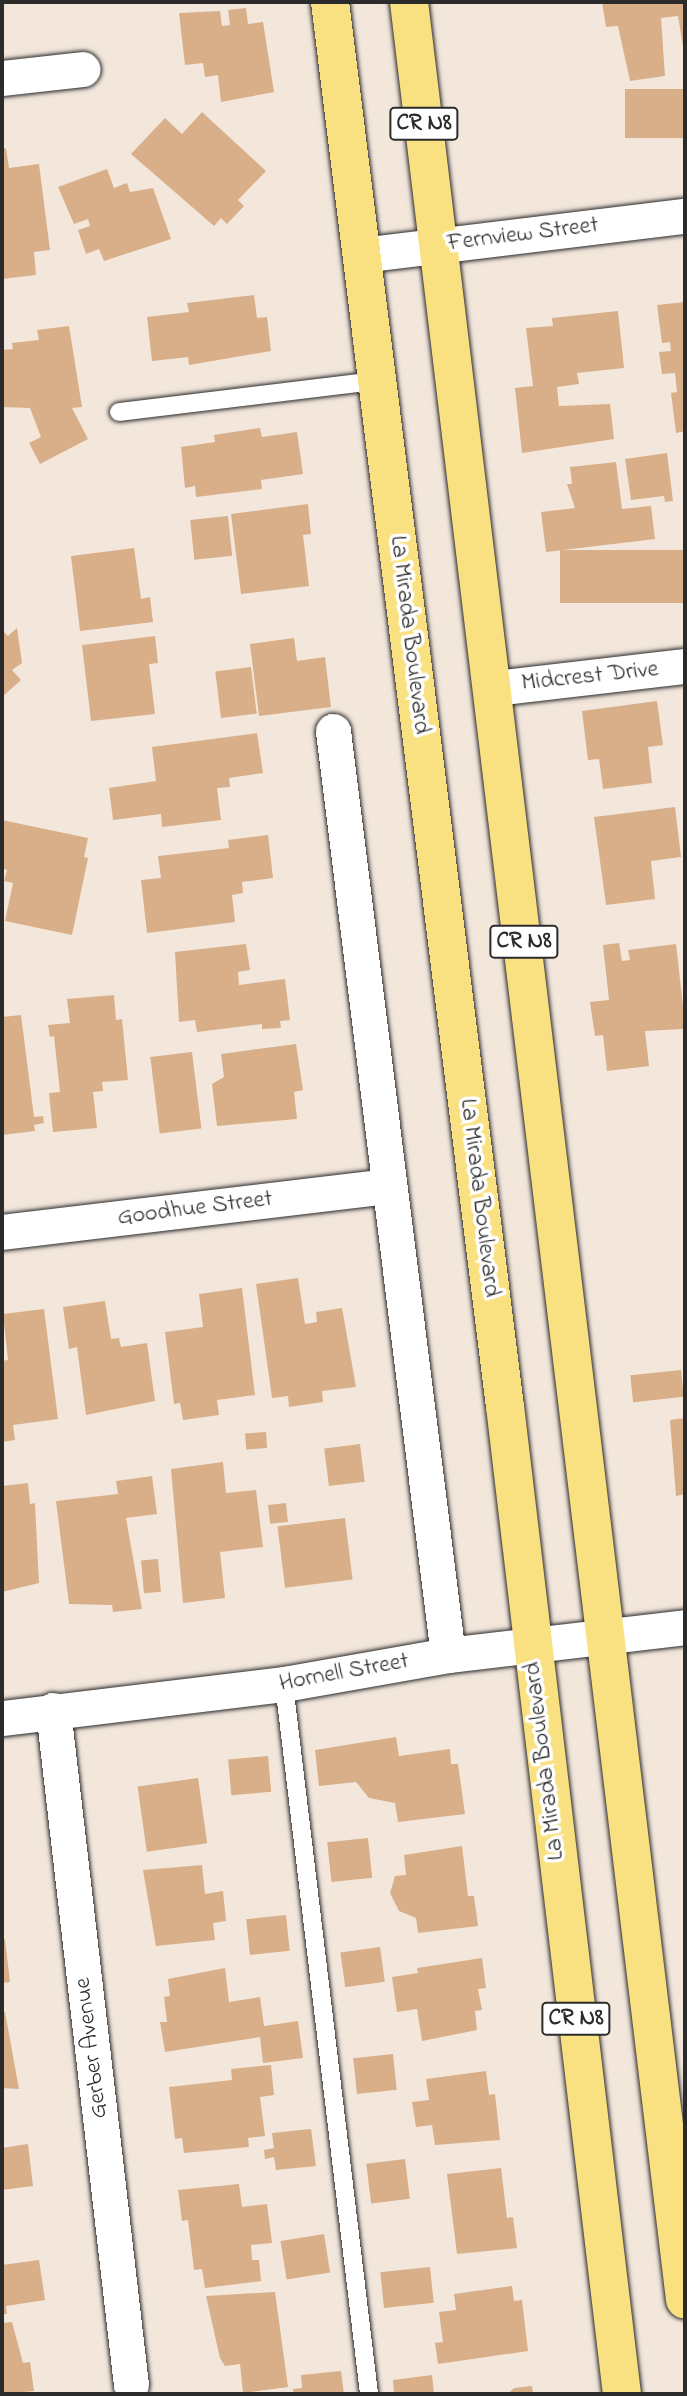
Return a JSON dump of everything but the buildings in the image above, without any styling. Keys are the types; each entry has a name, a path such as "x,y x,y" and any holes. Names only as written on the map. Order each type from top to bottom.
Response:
{"main road":[{"name":"La Mirada Boulevard","path":"330,2 622,2394"},
{"name":"CR N8","path":"409,2 609,1638 685,2300"}],"street":[{"path":"2,78 83,69"},
{"name":"Fernview Street","path":"361,255 685,216"},
{"name":"Midcrest Drive","path":"494,688 685,666"},
{"path":"333,731 388,1186 449,1655"},
{"name":"Goodhue Street","path":"2,1231 388,1186"},
{"name":"Hornell Street","path":"2,1718 284,1684 449,1655 685,1627"},
{"name":"Gerber Avenue","path":"54,1710 131,2385"}],"lane":[{"path":"119,412 377,381"},
{"path":"284,1684 369,2394"}]}
